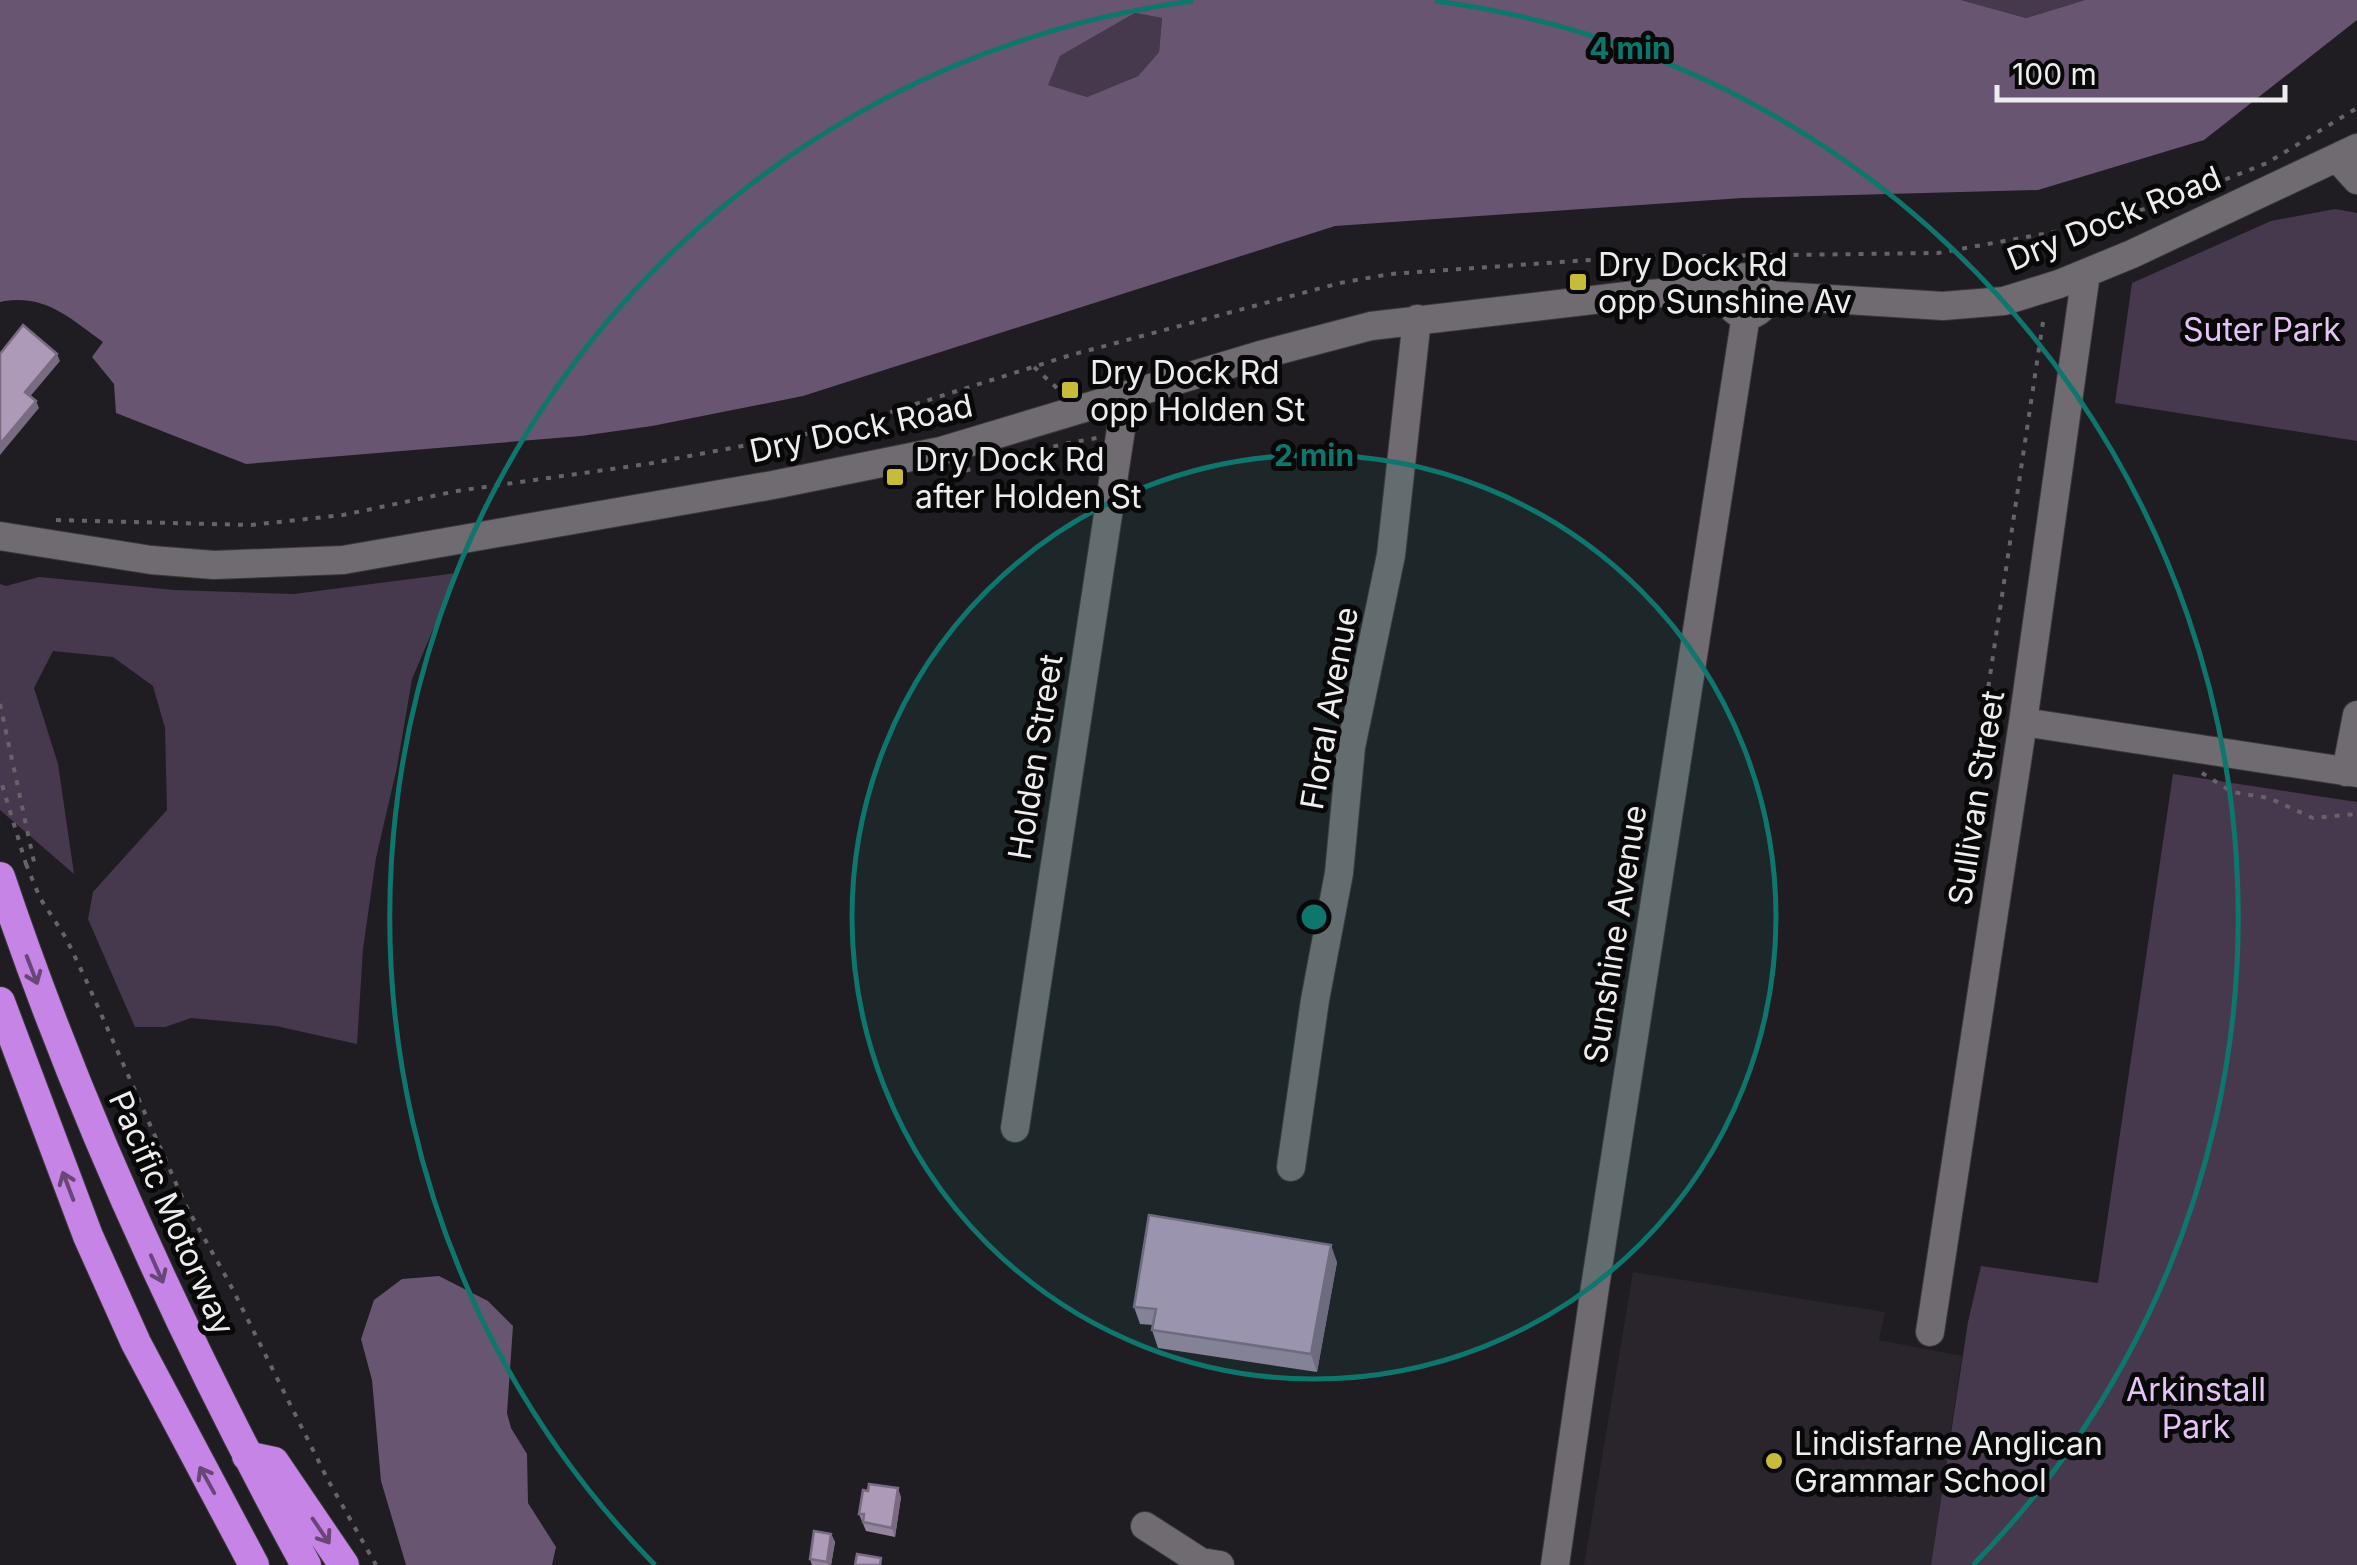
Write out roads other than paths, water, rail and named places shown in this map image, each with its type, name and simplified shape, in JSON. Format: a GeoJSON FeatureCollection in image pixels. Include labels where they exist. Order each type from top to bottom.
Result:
{"type":"FeatureCollection","features":[{"type":"Feature","properties":{"kind":"highway","name":"Pacific Motorway"},"geometry":{"type":"LineString","coordinates":[[13,870],[27,957],[105,1149],[188,1340],[306,1565]]}},
{"type":"Feature","properties":{"kind":"highway"},"geometry":{"type":"LineString","coordinates":[[0,1002],[88,1236],[136,1343],[254,1565]]}},
{"type":"Feature","properties":{"kind":"highway"},"geometry":{"type":"LineString","coordinates":[[247,1456],[274,1462],[344,1565]]}},
{"type":"Feature","properties":{"kind":"street","name":"Dry Dock Road"},"geometry":{"type":"LineString","coordinates":[[0,536],[152,560],[214,565],[343,560],[941,451],[1345,332],[1417,319],[1689,291],[1747,301],[1967,306],[2004,301],[2086,273],[2351,163]]}},
{"type":"Feature","properties":{"kind":"street","name":"Sullivan Street"},"geometry":{"type":"LineString","coordinates":[[1930,1332],[2086,273]]}},
{"type":"Feature","properties":{"kind":"street","name":"Sunshine Avenue"},"geometry":{"type":"LineString","coordinates":[[1556,1565],[1747,301]]}},
{"type":"Feature","properties":{"kind":"street","name":"Floral Avenue"},"geometry":{"type":"LineString","coordinates":[[1291,1167],[1315,1000],[1339,873],[1351,747],[1391,555],[1417,319]]}},
{"type":"Feature","properties":{"kind":"street","name":"Holden Street"},"geometry":{"type":"LineString","coordinates":[[1014,1128],[1126,396]]}},
{"type":"Feature","properties":{"kind":"street"},"geometry":{"type":"LineString","coordinates":[[2021,733],[2352,772],[2357,715]]}},
{"type":"Feature","properties":{"kind":"street"},"geometry":{"type":"LineString","coordinates":[[1145,1526],[1201,1562],[1220,1565]]}},
{"type":"Feature","properties":{"kind":"place","name":"Dry Dock Rd opp Sunshine Av"},"geometry":{"type":"Point","coordinates":[1578,282]}},
{"type":"Feature","properties":{"kind":"place","name":"Dry Dock Rd opp Holden St"},"geometry":{"type":"Point","coordinates":[1070,390]}},
{"type":"Feature","properties":{"kind":"place","name":"Dry Dock Rd after Holden St"},"geometry":{"type":"Point","coordinates":[895,477]}},
{"type":"Feature","properties":{"kind":"place","name":"Lindisfarne Anglican Grammar School"},"geometry":{"type":"Point","coordinates":[1774,1461]}},
{"type":"Feature","properties":{"kind":"park label","name":"Suter Park"},"geometry":{"type":"Point","coordinates":[2262,329]}},
{"type":"Feature","properties":{"kind":"park label","name":"Arkinstall Park"},"geometry":{"type":"Point","coordinates":[2196,1408]}}]}
